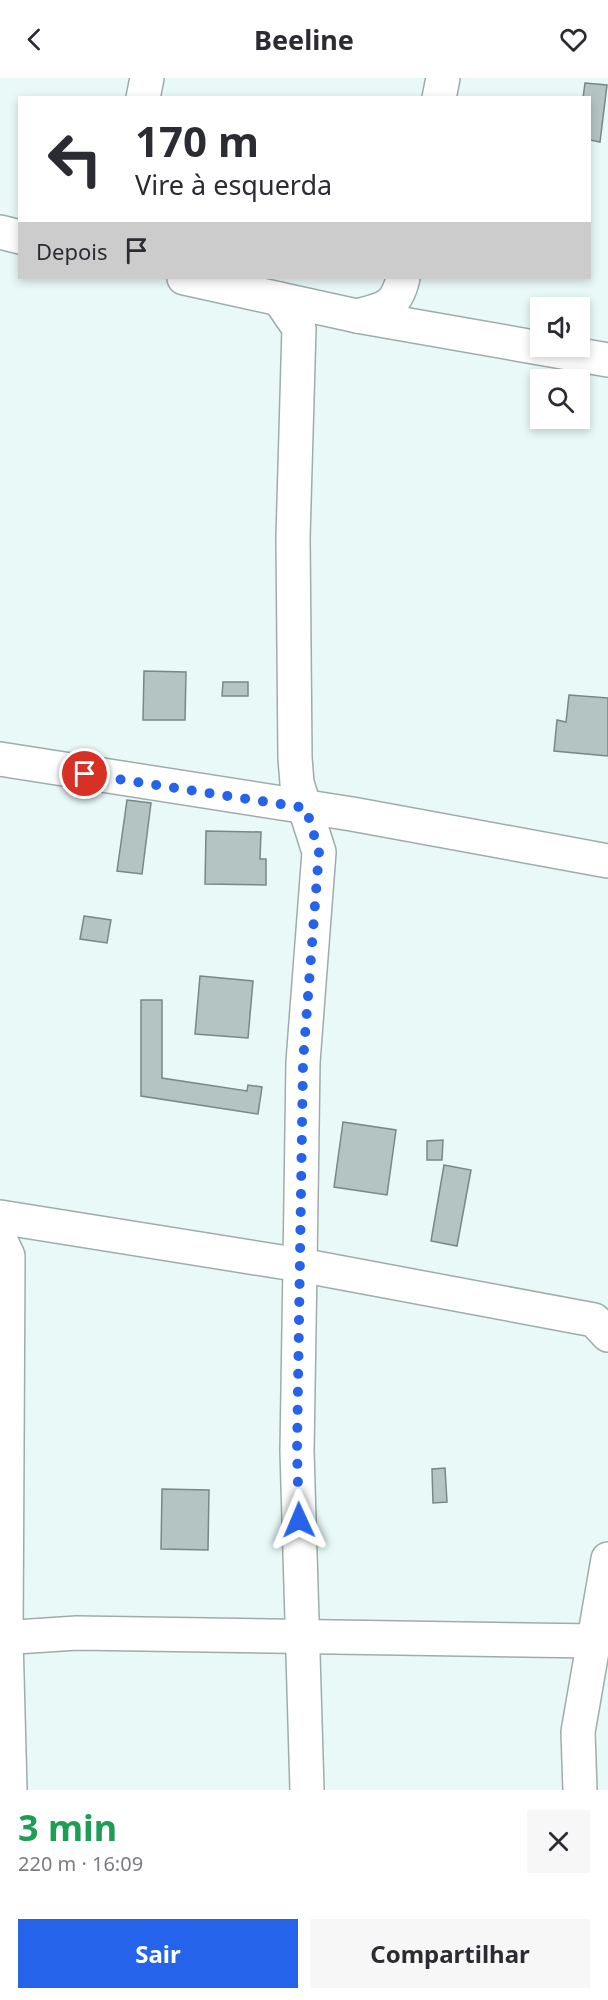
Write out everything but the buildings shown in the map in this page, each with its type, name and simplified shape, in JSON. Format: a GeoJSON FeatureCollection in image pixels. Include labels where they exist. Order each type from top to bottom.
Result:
{"type":"FeatureCollection","features":[{"type":"Feature","properties":{"kind":"street"},"geometry":{"type":"LineString","coordinates":[[143,96],[147,78]]}},
{"type":"Feature","properties":{"kind":"street"},"geometry":{"type":"LineString","coordinates":[[439,96],[443,78]]}},
{"type":"Feature","properties":{"kind":"street"},"geometry":{"type":"LineString","coordinates":[[0,232],[18,236]]}},
{"type":"Feature","properties":{"kind":"street"},"geometry":{"type":"LineString","coordinates":[[189,279],[279,299],[309,318],[357,316],[608,360]]}},
{"type":"Feature","properties":{"kind":"street"},"geometry":{"type":"LineString","coordinates":[[357,316],[383,309],[393,303],[399,294],[403,279]]}},
{"type":"Feature","properties":{"kind":"street"},"geometry":{"type":"LineString","coordinates":[[306,1790],[297,1451],[303,1062],[319,852],[297,783],[293,538],[309,318]]}},
{"type":"Feature","properties":{"kind":"street"},"geometry":{"type":"LineString","coordinates":[[0,759],[352,814],[608,861]]}},
{"type":"Feature","properties":{"kind":"street"},"geometry":{"type":"LineString","coordinates":[[319,852],[352,814]]}},
{"type":"Feature","properties":{"kind":"street"},"geometry":{"type":"LineString","coordinates":[[0,1217],[300,1265],[603,1321]]}},
{"type":"Feature","properties":{"kind":"street"},"geometry":{"type":"LineString","coordinates":[[10,1790],[3,1638],[4,1248],[36,1223]]}},
{"type":"Feature","properties":{"kind":"street"},"geometry":{"type":"LineString","coordinates":[[580,1790],[578,1732],[608,1559]]}},
{"type":"Feature","properties":{"kind":"street"},"geometry":{"type":"LineString","coordinates":[[3,1638],[77,1633],[302,1634],[594,1641]]}},
{"type":"Feature","properties":{"kind":"route"},"geometry":{"type":"LineString","coordinates":[[85,774],[306,808],[319,852],[303,1062],[297,1451],[299,1520]]}}]}
